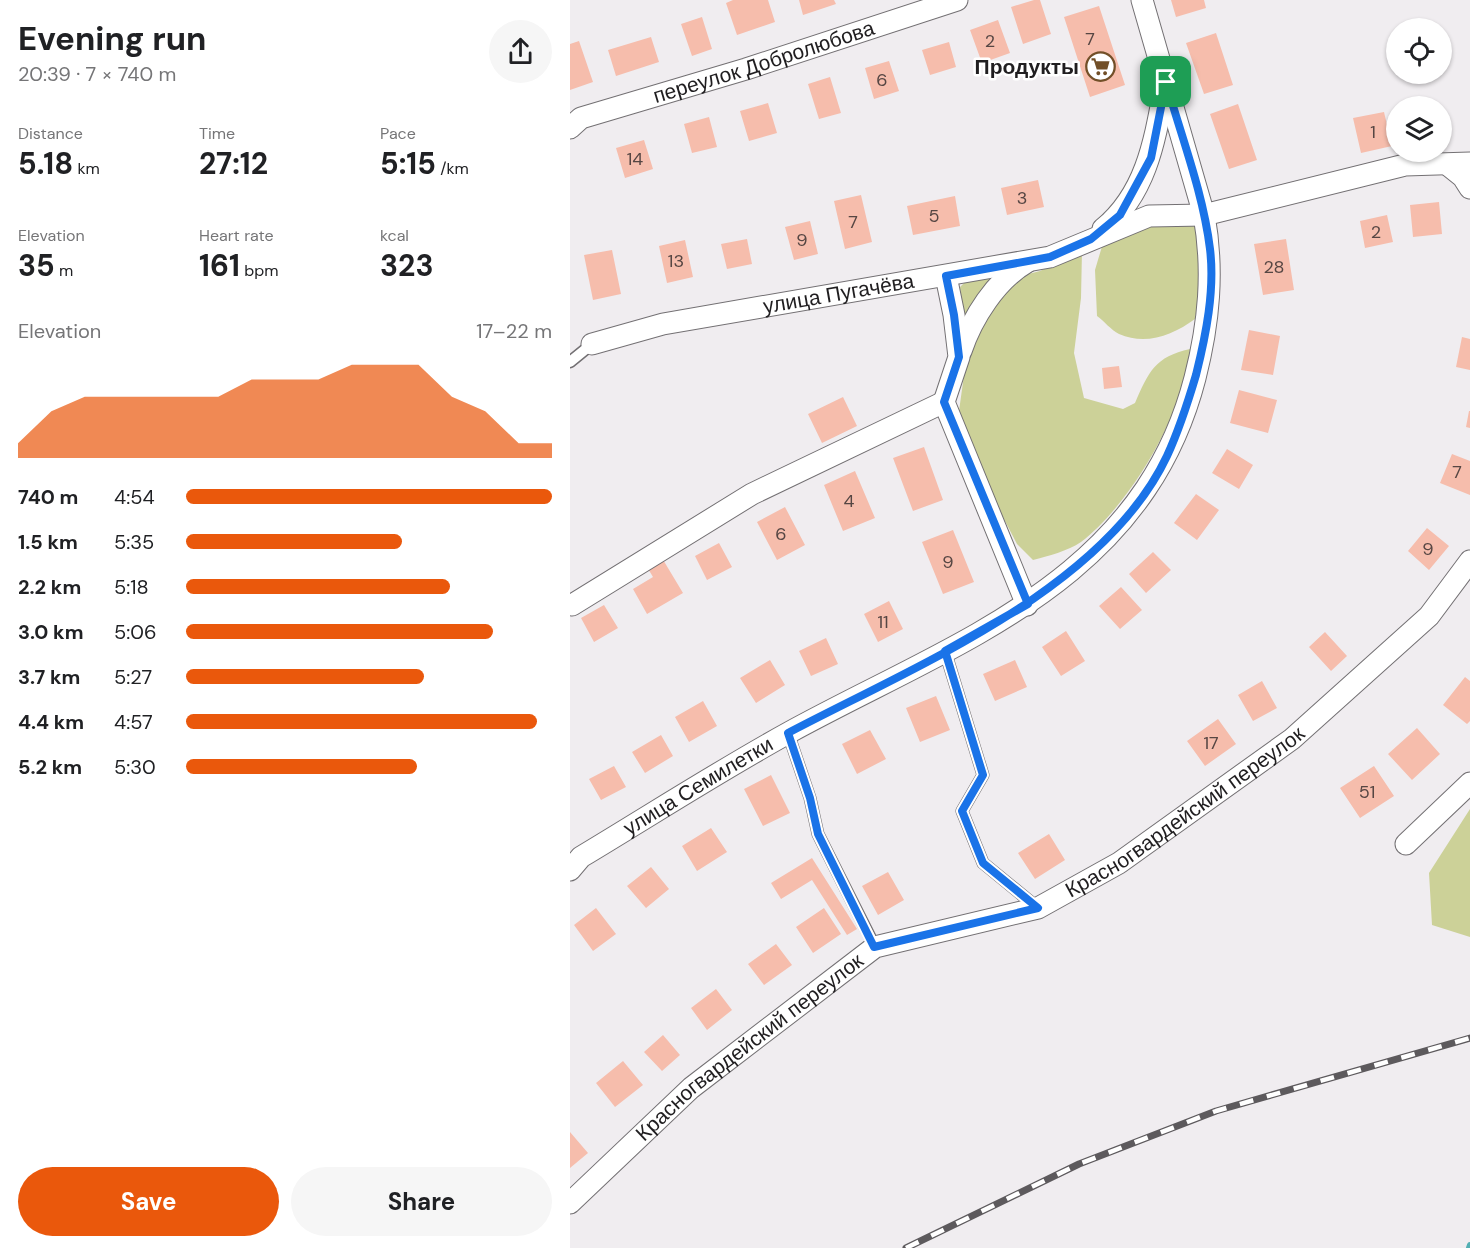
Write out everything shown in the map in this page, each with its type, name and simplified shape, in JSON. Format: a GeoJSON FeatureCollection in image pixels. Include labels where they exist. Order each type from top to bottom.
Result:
{"type":"FeatureCollection","features":[{"type":"Feature","properties":{"kind":"street","name":"переулок Добролюбова"},"geometry":{"type":"LineString","coordinates":[[570,128],[581,118],[746,69],[957,0]]}},
{"type":"Feature","properties":{"kind":"street","name":"улица Семилетки"},"geometry":{"type":"LineString","coordinates":[[570,870],[581,857],[788,733],[945,651],[1028,604],[1049,590],[1094,552],[1138,502],[1166,458],[1188,403],[1203,348],[1210,288],[1210,250],[1204,215],[1142,0]]}},
{"type":"Feature","properties":{"kind":"street"},"geometry":{"type":"LineString","coordinates":[[1091,239],[1120,215],[1151,158],[1166,82]]}},
{"type":"Feature","properties":{"kind":"street","name":"улица Пугачёва"},"geometry":{"type":"LineString","coordinates":[[592,344],[663,324],[1050,257],[1149,216],[1204,215],[1406,165],[1470,163]]}},
{"type":"Feature","properties":{"kind":"street"},"geometry":{"type":"LineString","coordinates":[[1448,165],[1463,177],[1470,189]]}},
{"type":"Feature","properties":{"kind":"street"},"geometry":{"type":"LineString","coordinates":[[1028,604],[944,402],[969,327],[1011,271],[1030,261]]}},
{"type":"Feature","properties":{"kind":"street"},"geometry":{"type":"LineString","coordinates":[[946,276],[959,357]]}},
{"type":"Feature","properties":{"kind":"street"},"geometry":{"type":"LineString","coordinates":[[572,605],[752,494],[944,402]]}},
{"type":"Feature","properties":{"kind":"street","name":"Красногвардейский переулок"},"geometry":{"type":"LineString","coordinates":[[570,1203],[691,1088],[874,947],[1038,908],[1119,863],[1292,739],[1429,616],[1470,561]]}},
{"type":"Feature","properties":{"kind":"street"},"geometry":{"type":"LineString","coordinates":[[1406,844],[1470,783]]}},
{"type":"Feature","properties":{"kind":"lane"},"geometry":{"type":"LineString","coordinates":[[570,362],[592,344]]}},
{"type":"Feature","properties":{"kind":"lane"},"geometry":{"type":"LineString","coordinates":[[945,651],[983,775],[962,811],[983,863],[1038,908]]}},
{"type":"Feature","properties":{"kind":"lane"},"geometry":{"type":"LineString","coordinates":[[788,733],[810,798],[818,834],[874,947]]}},
{"type":"Feature","properties":{"kind":"green space"},"geometry":{"type":"Polygon","coordinates":[[[1194,220],[1199,245],[1200,270],[1195,319],[1178,330],[1149,339],[1129,337],[1116,332],[1097,316],[1095,270],[1103,243],[1133,227],[1194,220]]]}},
{"type":"Feature","properties":{"kind":"green space"},"geometry":{"type":"Polygon","coordinates":[[[1082,251],[1081,298],[1074,353],[1084,398],[1123,409],[1135,403],[1149,374],[1161,361],[1178,352],[1190,349],[1186,373],[1167,427],[1136,481],[1100,526],[1081,542],[1064,551],[1033,560],[1017,544],[983,479],[959,411],[965,368],[960,287],[972,275],[1017,277],[1040,271],[1082,251]]]}},
{"type":"Feature","properties":{"kind":"green space"},"geometry":{"type":"Polygon","coordinates":[[[1470,809],[1470,937],[1432,925],[1429,873],[1470,809]]]}},
{"type":"Feature","properties":{"kind":"building"},"geometry":{"type":"Polygon","coordinates":[[[733,0],[768,0],[775,22],[737,35],[726,3],[733,0]]]}},
{"type":"Feature","properties":{"kind":"building"},"geometry":{"type":"Polygon","coordinates":[[[799,0],[834,0],[836,4],[803,15],[799,0]]]}},
{"type":"Feature","properties":{"kind":"building"},"geometry":{"type":"Polygon","coordinates":[[[1040,0],[1051,34],[1023,44],[1011,7],[1040,0]]]}},
{"type":"Feature","properties":{"kind":"building"},"geometry":{"type":"Polygon","coordinates":[[[1171,0],[1204,0],[1206,8],[1176,17],[1171,0]]]}},
{"type":"Feature","properties":{"kind":"building"},"geometry":{"type":"Polygon","coordinates":[[[1099,6],[1125,85],[1090,97],[1064,17],[1099,6]]]}},
{"type":"Feature","properties":{"kind":"building"},"geometry":{"type":"Polygon","coordinates":[[[702,17],[712,49],[692,56],[681,24],[702,17]]]}},
{"type":"Feature","properties":{"kind":"building"},"geometry":{"type":"Polygon","coordinates":[[[998,20],[1010,53],[982,63],[970,30],[998,20]]]}},
{"type":"Feature","properties":{"kind":"building"},"geometry":{"type":"Polygon","coordinates":[[[1216,33],[1233,85],[1204,94],[1186,43],[1216,33]]]}},
{"type":"Feature","properties":{"kind":"building"},"geometry":{"type":"Polygon","coordinates":[[[651,37],[659,62],[616,76],[608,50],[651,37]]]}},
{"type":"Feature","properties":{"kind":"building"},"geometry":{"type":"Polygon","coordinates":[[[579,41],[593,82],[570,90],[570,44],[579,41]]]}},
{"type":"Feature","properties":{"kind":"building"},"geometry":{"type":"Polygon","coordinates":[[[949,42],[956,67],[930,75],[922,50],[949,42]]]}},
{"type":"Feature","properties":{"kind":"building"},"geometry":{"type":"Polygon","coordinates":[[[889,61],[899,91],[874,99],[865,68],[889,61]]]}},
{"type":"Feature","properties":{"kind":"building"},"geometry":{"type":"Polygon","coordinates":[[[830,77],[841,113],[819,119],[808,84],[830,77]]]}},
{"type":"Feature","properties":{"kind":"building"},"geometry":{"type":"Polygon","coordinates":[[[768,103],[777,133],[749,141],[740,111],[768,103]]]}},
{"type":"Feature","properties":{"kind":"building"},"geometry":{"type":"Polygon","coordinates":[[[1238,104],[1257,160],[1229,169],[1210,114],[1238,104]]]}},
{"type":"Feature","properties":{"kind":"building"},"geometry":{"type":"Polygon","coordinates":[[[1384,112],[1386,147],[1361,153],[1353,118],[1384,112]]]}},
{"type":"Feature","properties":{"kind":"building"},"geometry":{"type":"Polygon","coordinates":[[[709,117],[717,147],[692,153],[684,124],[709,117]]]}},
{"type":"Feature","properties":{"kind":"building"},"geometry":{"type":"Polygon","coordinates":[[[644,140],[653,169],[625,178],[616,148],[644,140]]]}},
{"type":"Feature","properties":{"kind":"building"},"geometry":{"type":"Polygon","coordinates":[[[1038,180],[1044,207],[1007,215],[1001,188],[1038,180]]]}},
{"type":"Feature","properties":{"kind":"building"},"geometry":{"type":"Polygon","coordinates":[[[861,195],[872,242],[845,249],[834,201],[861,195]]]}},
{"type":"Feature","properties":{"kind":"building"},"geometry":{"type":"Polygon","coordinates":[[[955,196],[960,226],[913,235],[907,206],[955,196]]]}},
{"type":"Feature","properties":{"kind":"building"},"geometry":{"type":"Polygon","coordinates":[[[1439,202],[1442,234],[1413,237],[1410,205],[1439,202]]]}},
{"type":"Feature","properties":{"kind":"building"},"geometry":{"type":"Polygon","coordinates":[[[1387,215],[1393,242],[1365,248],[1360,221],[1387,215]]]}},
{"type":"Feature","properties":{"kind":"building"},"geometry":{"type":"Polygon","coordinates":[[[810,221],[818,254],[794,260],[785,227],[810,221]]]}},
{"type":"Feature","properties":{"kind":"building"},"geometry":{"type":"Polygon","coordinates":[[[747,239],[752,264],[727,269],[721,244],[747,239]]]}},
{"type":"Feature","properties":{"kind":"building"},"geometry":{"type":"Polygon","coordinates":[[[1286,239],[1294,290],[1263,295],[1254,244],[1286,239]]]}},
{"type":"Feature","properties":{"kind":"building"},"geometry":{"type":"Polygon","coordinates":[[[685,240],[693,277],[667,283],[659,246],[685,240]]]}},
{"type":"Feature","properties":{"kind":"building"},"geometry":{"type":"Polygon","coordinates":[[[612,250],[621,294],[593,300],[584,255],[612,250]]]}},
{"type":"Feature","properties":{"kind":"building"},"geometry":{"type":"Polygon","coordinates":[[[1249,330],[1280,336],[1273,375],[1241,370],[1249,330]]]}},
{"type":"Feature","properties":{"kind":"building"},"geometry":{"type":"Polygon","coordinates":[[[1462,337],[1470,339],[1470,370],[1456,367],[1462,337]]]}},
{"type":"Feature","properties":{"kind":"building"},"geometry":{"type":"Polygon","coordinates":[[[1119,366],[1122,387],[1104,389],[1102,368],[1119,366]]]}},
{"type":"Feature","properties":{"kind":"building"},"geometry":{"type":"Polygon","coordinates":[[[1239,390],[1277,400],[1268,433],[1230,423],[1239,390]]]}},
{"type":"Feature","properties":{"kind":"building"},"geometry":{"type":"Polygon","coordinates":[[[843,397],[857,426],[822,443],[808,414],[843,397]]]}},
{"type":"Feature","properties":{"kind":"building"},"geometry":{"type":"Polygon","coordinates":[[[1470,411],[1470,428],[1466,427],[1470,411]]]}},
{"type":"Feature","properties":{"kind":"building"},"geometry":{"type":"Polygon","coordinates":[[[924,447],[943,500],[913,511],[893,458],[924,447]]]}},
{"type":"Feature","properties":{"kind":"building"},"geometry":{"type":"Polygon","coordinates":[[[1227,449],[1253,465],[1239,489],[1212,473],[1227,449]]]}},
{"type":"Feature","properties":{"kind":"building"},"geometry":{"type":"Polygon","coordinates":[[[1452,454],[1470,461],[1470,495],[1440,483],[1452,454]]]}},
{"type":"Feature","properties":{"kind":"building"},"geometry":{"type":"Polygon","coordinates":[[[855,471],[875,518],[843,531],[824,485],[855,471]]]}},
{"type":"Feature","properties":{"kind":"building"},"geometry":{"type":"Polygon","coordinates":[[[1196,494],[1219,510],[1197,540],[1174,523],[1196,494]]]}},
{"type":"Feature","properties":{"kind":"building"},"geometry":{"type":"Polygon","coordinates":[[[785,507],[805,545],[777,560],[757,522],[785,507]]]}},
{"type":"Feature","properties":{"kind":"building"},"geometry":{"type":"Polygon","coordinates":[[[1427,528],[1449,546],[1429,570],[1408,551],[1427,528]]]}},
{"type":"Feature","properties":{"kind":"building"},"geometry":{"type":"Polygon","coordinates":[[[953,530],[974,582],[943,594],[922,542],[953,530]]]}},
{"type":"Feature","properties":{"kind":"building"},"geometry":{"type":"Polygon","coordinates":[[[719,543],[732,567],[707,580],[695,556],[719,543]]]}},
{"type":"Feature","properties":{"kind":"building"},"geometry":{"type":"Polygon","coordinates":[[[1153,552],[1171,570],[1146,593],[1129,574],[1153,552]]]}},
{"type":"Feature","properties":{"kind":"building"},"geometry":{"type":"Polygon","coordinates":[[[662,558],[683,593],[647,614],[633,589],[653,577],[647,567],[662,558]]]}},
{"type":"Feature","properties":{"kind":"building"},"geometry":{"type":"Polygon","coordinates":[[[1121,587],[1142,610],[1120,629],[1099,606],[1121,587]]]}},
{"type":"Feature","properties":{"kind":"building"},"geometry":{"type":"Polygon","coordinates":[[[889,601],[903,629],[878,642],[864,614],[889,601]]]}},
{"type":"Feature","properties":{"kind":"building"},"geometry":{"type":"Polygon","coordinates":[[[604,605],[618,628],[594,642],[581,618],[604,605]]]}},
{"type":"Feature","properties":{"kind":"building"},"geometry":{"type":"Polygon","coordinates":[[[1066,631],[1085,661],[1061,676],[1042,647],[1066,631]]]}},
{"type":"Feature","properties":{"kind":"building"},"geometry":{"type":"Polygon","coordinates":[[[1325,632],[1347,656],[1331,671],[1309,647],[1325,632]]]}},
{"type":"Feature","properties":{"kind":"building"},"geometry":{"type":"Polygon","coordinates":[[[826,638],[838,664],[811,676],[799,651],[826,638]]]}},
{"type":"Feature","properties":{"kind":"building"},"geometry":{"type":"Polygon","coordinates":[[[770,660],[785,685],[756,703],[740,678],[770,660]]]}},
{"type":"Feature","properties":{"kind":"building"},"geometry":{"type":"Polygon","coordinates":[[[1015,660],[1027,687],[995,701],[983,674],[1015,660]]]}},
{"type":"Feature","properties":{"kind":"building"},"geometry":{"type":"Polygon","coordinates":[[[1465,677],[1470,681],[1470,721],[1467,724],[1443,705],[1465,677]]]}},
{"type":"Feature","properties":{"kind":"building"},"geometry":{"type":"Polygon","coordinates":[[[1262,681],[1277,708],[1253,721],[1238,695],[1262,681]]]}},
{"type":"Feature","properties":{"kind":"building"},"geometry":{"type":"Polygon","coordinates":[[[936,696],[950,730],[920,742],[906,708],[936,696]]]}},
{"type":"Feature","properties":{"kind":"building"},"geometry":{"type":"Polygon","coordinates":[[[703,701],[717,726],[689,742],[675,717],[703,701]]]}},
{"type":"Feature","properties":{"kind":"building"},"geometry":{"type":"Polygon","coordinates":[[[1218,719],[1236,744],[1205,766],[1187,741],[1218,719]]]}},
{"type":"Feature","properties":{"kind":"building"},"geometry":{"type":"Polygon","coordinates":[[[1417,728],[1440,754],[1412,780],[1388,754],[1417,728]]]}},
{"type":"Feature","properties":{"kind":"building"},"geometry":{"type":"Polygon","coordinates":[[[870,730],[886,759],[857,774],[842,744],[870,730]]]}},
{"type":"Feature","properties":{"kind":"building"},"geometry":{"type":"Polygon","coordinates":[[[661,735],[673,756],[645,773],[632,752],[661,735]]]}},
{"type":"Feature","properties":{"kind":"building"},"geometry":{"type":"Polygon","coordinates":[[[614,766],[626,787],[601,800],[589,779],[614,766]]]}},
{"type":"Feature","properties":{"kind":"building"},"geometry":{"type":"Polygon","coordinates":[[[1374,766],[1394,796],[1360,818],[1340,788],[1374,766]]]}},
{"type":"Feature","properties":{"kind":"building"},"geometry":{"type":"Polygon","coordinates":[[[771,775],[790,813],[763,826],[744,789],[771,775]]]}},
{"type":"Feature","properties":{"kind":"building"},"geometry":{"type":"Polygon","coordinates":[[[711,828],[727,852],[697,871],[682,846],[711,828]]]}},
{"type":"Feature","properties":{"kind":"building"},"geometry":{"type":"Polygon","coordinates":[[[1049,834],[1065,860],[1035,879],[1018,853],[1049,834]]]}},
{"type":"Feature","properties":{"kind":"building"},"geometry":{"type":"Polygon","coordinates":[[[812,858],[857,929],[847,935],[812,880],[781,899],[771,883],[812,858]]]}},
{"type":"Feature","properties":{"kind":"building"},"geometry":{"type":"Polygon","coordinates":[[[651,867],[669,889],[646,908],[627,886],[651,867]]]}},
{"type":"Feature","properties":{"kind":"building"},"geometry":{"type":"Polygon","coordinates":[[[888,872],[904,900],[878,915],[862,886],[888,872]]]}},
{"type":"Feature","properties":{"kind":"building"},"geometry":{"type":"Polygon","coordinates":[[[596,908],[616,934],[593,951],[574,925],[596,908]]]}},
{"type":"Feature","properties":{"kind":"building"},"geometry":{"type":"Polygon","coordinates":[[[824,908],[841,934],[813,953],[796,927],[824,908]]]}},
{"type":"Feature","properties":{"kind":"building"},"geometry":{"type":"Polygon","coordinates":[[[776,944],[792,965],[764,985],[748,964],[776,944]]]}},
{"type":"Feature","properties":{"kind":"building"},"geometry":{"type":"Polygon","coordinates":[[[716,989],[732,1010],[707,1030],[691,1008],[716,989]]]}},
{"type":"Feature","properties":{"kind":"building"},"geometry":{"type":"Polygon","coordinates":[[[663,1035],[680,1055],[662,1071],[644,1052],[663,1035]]]}},
{"type":"Feature","properties":{"kind":"building"},"geometry":{"type":"Polygon","coordinates":[[[623,1061],[643,1085],[615,1107],[596,1083],[623,1061]]]}},
{"type":"Feature","properties":{"kind":"building"},"geometry":{"type":"Polygon","coordinates":[[[570,1132],[588,1153],[570,1168],[570,1132]]]}},
{"type":"Feature","properties":{"kind":"railway"},"geometry":{"type":"LineString","coordinates":[[906,1248],[1079,1164],[1216,1111],[1470,1038]]}},
{"type":"Feature","properties":{"kind":"place","name":"Продукты"},"geometry":{"type":"Point","coordinates":[1100,67]}},
{"type":"Feature","properties":{"kind":"route"},"geometry":{"type":"LineString","coordinates":[[1166,82],[1151,158],[1120,215],[1091,239],[1050,257],[946,276],[959,357],[944,402],[1028,604],[945,651],[983,775],[962,811],[983,863],[1038,908],[874,947],[818,834],[810,798],[788,733],[945,651],[986,628],[1028,604],[1049,590],[1094,552],[1138,502],[1166,458],[1188,403],[1203,348],[1210,288],[1210,250],[1204,215],[1166,82]]}}]}
